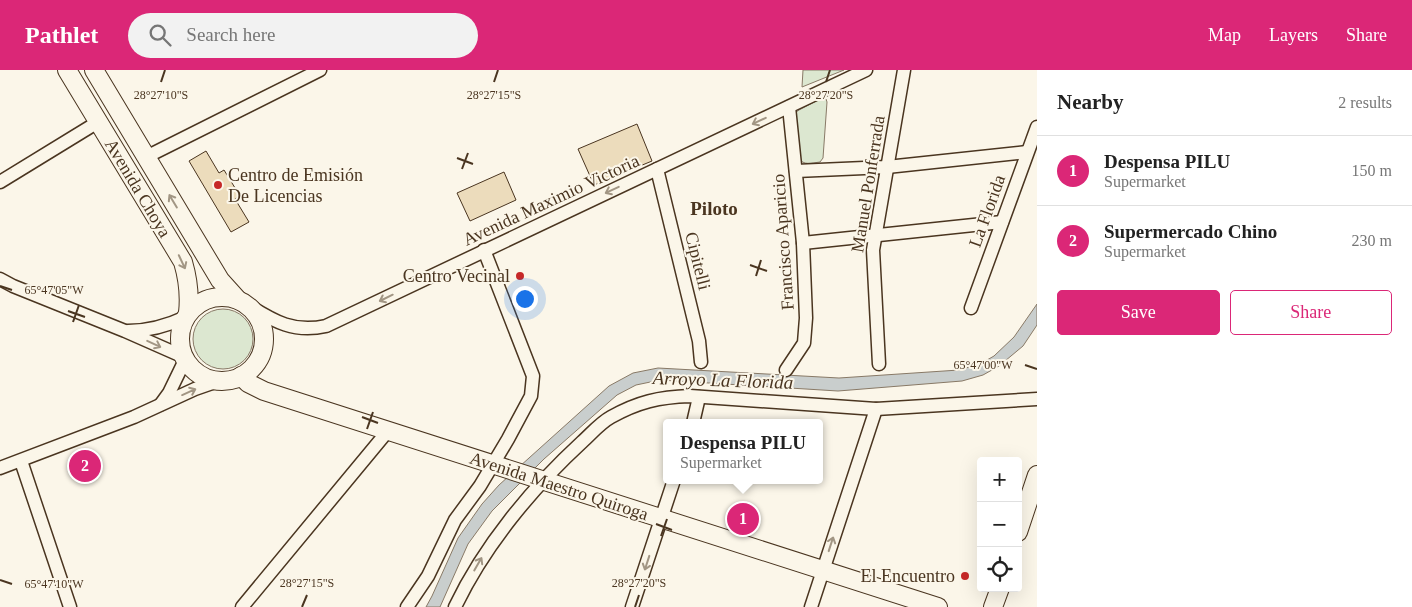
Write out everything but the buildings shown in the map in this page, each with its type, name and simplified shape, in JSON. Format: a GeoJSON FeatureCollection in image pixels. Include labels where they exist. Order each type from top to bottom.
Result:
{"type":"FeatureCollection","features":[{"type":"Feature","properties":{"kind":"main road","name":"Avenida Choya"},"geometry":{"type":"LineString","coordinates":[[67,70],[182,262],[187,275],[189,290],[187,315]]}},
{"type":"Feature","properties":{"kind":"main road","name":"Avenida Choya"},"geometry":{"type":"LineString","coordinates":[[94,70],[220,280],[243,303]]}},
{"type":"Feature","properties":{"kind":"main road"},"geometry":{"type":"LineString","coordinates":[[225,297],[243,303],[256,314],[262,324],[263,348],[258,360],[251,369],[241,376],[230,380],[218,381],[199,375],[191,368],[180,347],[181,327],[187,315],[198,304],[211,298],[225,297]]}},
{"type":"Feature","properties":{"kind":"main road","name":"Avenida Maestro Quiroga"},"geometry":{"type":"LineString","coordinates":[[241,376],[248,383],[264,391],[387,432],[938,607]]}},
{"type":"Feature","properties":{"kind":"main road"},"geometry":{"type":"LineString","coordinates":[[1022,520],[1037,475]]}},
{"type":"Feature","properties":{"kind":"main road"},"geometry":{"type":"LineString","coordinates":[[993,607],[999,592]]}},
{"type":"Feature","properties":{"kind":"street"},"geometry":{"type":"LineString","coordinates":[[146,157],[320,70]]}},
{"type":"Feature","properties":{"kind":"street","name":"Avenida Maximio Victoria"},"geometry":{"type":"LineString","coordinates":[[243,303],[282,324],[311,330],[326,326],[866,70]]}},
{"type":"Feature","properties":{"kind":"street","name":"Manuel Ponferrada"},"geometry":{"type":"LineString","coordinates":[[879,364],[873,250],[874,236],[904,70]]}},
{"type":"Feature","properties":{"kind":"street","name":"Francisco Aparicio"},"geometry":{"type":"LineString","coordinates":[[786,370],[804,344],[806,318],[803,243],[789,107]]}},
{"type":"Feature","properties":{"kind":"street"},"geometry":{"type":"LineString","coordinates":[[0,182],[98,122]]}},
{"type":"Feature","properties":{"kind":"street","name":"La Florida"},"geometry":{"type":"LineString","coordinates":[[972,308],[1037,127]]}},
{"type":"Feature","properties":{"kind":"street"},"geometry":{"type":"LineString","coordinates":[[796,171],[887,167],[1027,152]]}},
{"type":"Feature","properties":{"kind":"street","name":"Cipitelli"},"geometry":{"type":"LineString","coordinates":[[657,169],[700,342],[702,362]]}},
{"type":"Feature","properties":{"kind":"street"},"geometry":{"type":"LineString","coordinates":[[803,243],[1002,222]]}},
{"type":"Feature","properties":{"kind":"street"},"geometry":{"type":"LineString","coordinates":[[407,607],[428,576],[455,520],[499,467],[531,396],[533,376],[484,250]]}},
{"type":"Feature","properties":{"kind":"street"},"geometry":{"type":"LineString","coordinates":[[0,280],[125,331],[185,359],[175,382],[161,404]]}},
{"type":"Feature","properties":{"kind":"street"},"geometry":{"type":"LineString","coordinates":[[125,331],[152,329],[174,323],[187,315]]}},
{"type":"Feature","properties":{"kind":"street"},"geometry":{"type":"LineString","coordinates":[[0,468],[134,417],[195,389],[218,381]]}},
{"type":"Feature","properties":{"kind":"street"},"geometry":{"type":"LineString","coordinates":[[455,607],[482,558],[538,479],[609,418],[646,400],[672,396],[699,397],[876,409],[1037,399]]}},
{"type":"Feature","properties":{"kind":"street"},"geometry":{"type":"LineString","coordinates":[[694,419],[699,397]]}},
{"type":"Feature","properties":{"kind":"street"},"geometry":{"type":"LineString","coordinates":[[811,607],[876,409]]}},
{"type":"Feature","properties":{"kind":"street"},"geometry":{"type":"LineString","coordinates":[[242,607],[387,432]]}},
{"type":"Feature","properties":{"kind":"street"},"geometry":{"type":"LineString","coordinates":[[21,461],[70,607]]}},
{"type":"Feature","properties":{"kind":"street"},"geometry":{"type":"LineString","coordinates":[[632,607],[673,484]]}},
{"type":"Feature","properties":{"kind":"green space"},"geometry":{"type":"Polygon","coordinates":[[[803,70],[844,70],[802,87],[803,70]]]}},
{"type":"Feature","properties":{"kind":"green space"},"geometry":{"type":"Polygon","coordinates":[[[822,98],[826,99],[827,102],[823,158],[820,162],[805,163],[799,158],[795,113],[822,98]]]}},
{"type":"Feature","properties":{"kind":"green space"},"geometry":{"type":"Polygon","coordinates":[[[223,309],[240,314],[248,322],[253,339],[248,356],[240,364],[223,369],[206,364],[198,356],[193,339],[198,322],[206,314],[223,309]]]}},
{"type":"Feature","properties":{"kind":"water","name":"Arroyo La Florida"},"geometry":{"type":"Polygon","coordinates":[[[1037,304],[1037,325],[1023,346],[999,366],[983,375],[962,381],[838,391],[660,380],[636,385],[617,395],[544,459],[492,511],[468,544],[440,607],[426,607],[458,538],[482,504],[499,485],[609,386],[633,373],[658,368],[839,378],[959,370],[980,364],[994,356],[1014,337],[1037,304]]]}},
{"type":"Feature","properties":{"kind":"place","name":"Centro de Emisión De Licencias"},"geometry":{"type":"Point","coordinates":[218,185]}},
{"type":"Feature","properties":{"kind":"place","name":"Centro Vecinal"},"geometry":{"type":"Point","coordinates":[520,276]}},
{"type":"Feature","properties":{"kind":"place","name":"Supermercado Chino"},"geometry":{"type":"Point","coordinates":[85,466]}},
{"type":"Feature","properties":{"kind":"place","name":"Despensa PILU"},"geometry":{"type":"Point","coordinates":[743,519]}},
{"type":"Feature","properties":{"kind":"place","name":"El Encuentro"},"geometry":{"type":"Point","coordinates":[965,576]}},
{"type":"Feature","properties":{"kind":"district","name":"Piloto"},"geometry":{"type":"Point","coordinates":[714,208]}}]}
